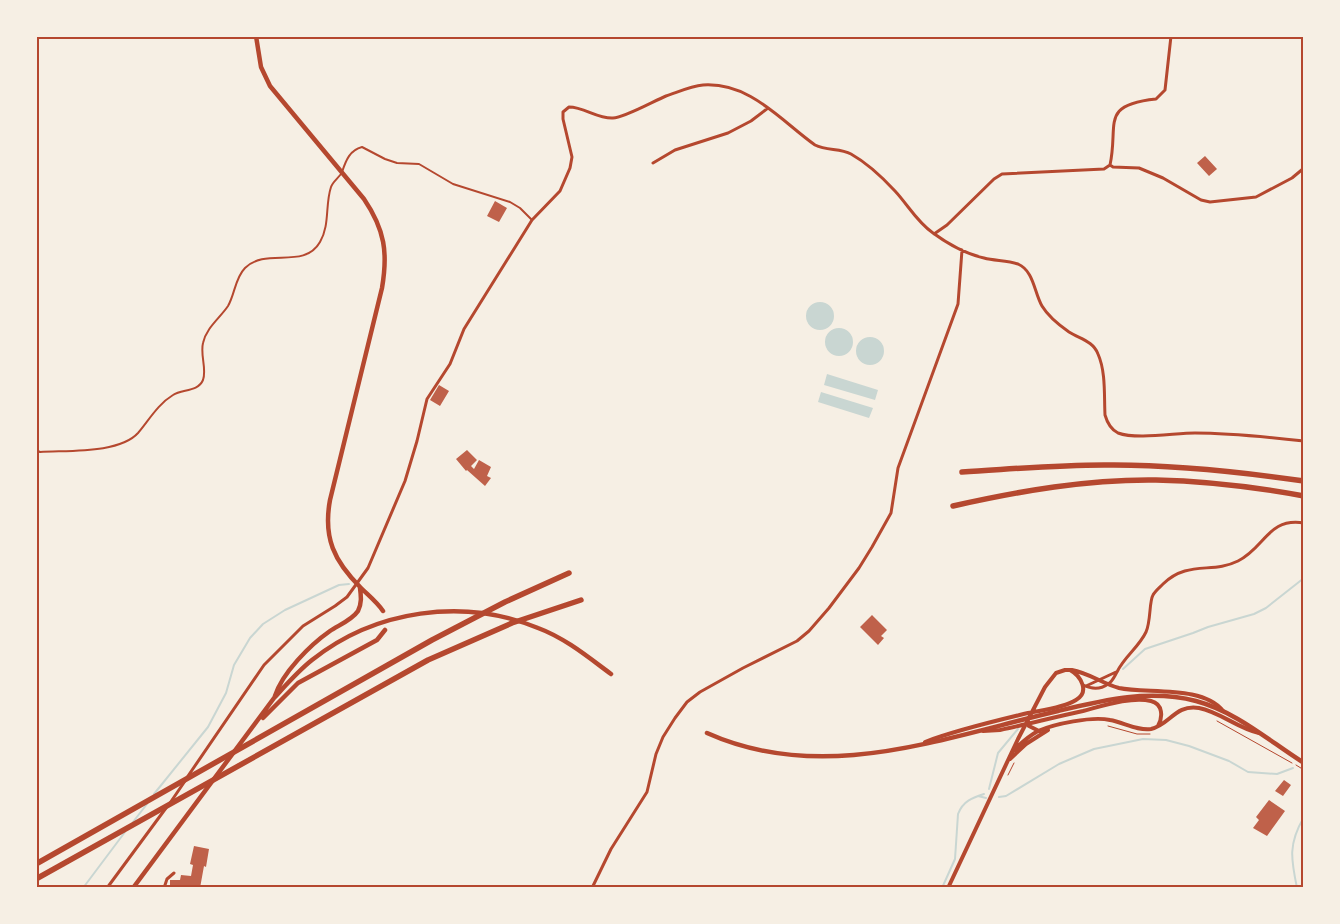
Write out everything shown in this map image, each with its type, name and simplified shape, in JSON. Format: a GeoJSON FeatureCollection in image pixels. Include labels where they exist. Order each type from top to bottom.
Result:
{"type":"FeatureCollection","features":[{"type":"Feature","properties":{"kind":"highway"},"geometry":{"type":"LineString","coordinates":[[962,472],[1045,466],[1114,465],[1188,468],[1258,474],[1304,481]]}},
{"type":"Feature","properties":{"kind":"highway"},"geometry":{"type":"LineString","coordinates":[[953,506],[1059,486],[1138,481],[1206,483],[1304,496]]}},
{"type":"Feature","properties":{"kind":"highway"},"geometry":{"type":"LineString","coordinates":[[36,864],[432,640],[505,602],[570,573]]}},
{"type":"Feature","properties":{"kind":"highway"},"geometry":{"type":"LineString","coordinates":[[36,879],[428,660],[512,623],[581,600]]}},
{"type":"Feature","properties":{"kind":"main road"},"geometry":{"type":"LineString","coordinates":[[256,36],[261,67],[270,86],[364,199],[376,218],[384,240],[385,271],[382,288],[330,500],[327,524],[331,546],[341,563],[383,611]]}},
{"type":"Feature","properties":{"kind":"main road"},"geometry":{"type":"LineString","coordinates":[[274,698],[278,687],[306,653],[324,636],[358,612],[361,604],[360,586]]}},
{"type":"Feature","properties":{"kind":"main road"},"geometry":{"type":"LineString","coordinates":[[134,888],[274,698],[291,678],[311,661],[348,637],[387,621],[412,614],[438,611],[469,612],[500,617],[539,628],[582,652],[612,674]]}},
{"type":"Feature","properties":{"kind":"main road"},"geometry":{"type":"LineString","coordinates":[[256,724],[270,712],[288,691],[377,640],[385,630]]}},
{"type":"Feature","properties":{"kind":"main road"},"geometry":{"type":"LineString","coordinates":[[707,732],[731,742],[765,750],[808,756],[853,756],[877,754],[918,745],[1040,713],[1117,698],[1160,695],[1208,704],[1223,711],[1261,733],[1304,763]]}},
{"type":"Feature","properties":{"kind":"street"},"geometry":{"type":"LineString","coordinates":[[1110,165],[1112,126],[1118,113],[1127,104],[1156,99],[1165,90],[1171,36]]}},
{"type":"Feature","properties":{"kind":"street"},"geometry":{"type":"LineString","coordinates":[[107,888],[154,825],[264,665],[303,626],[335,606],[346,596],[368,568],[405,481],[427,399],[450,364],[464,329],[532,220],[560,191],[570,168],[572,157],[563,119],[563,112],[569,107],[578,107],[612,118],[689,88],[703,86],[728,87],[752,96],[815,145],[850,153],[895,191],[925,227],[934,234],[962,250],[984,258],[1019,265],[1027,272],[1034,282],[1037,297],[1048,314],[1070,332],[1093,345],[1101,361],[1105,415],[1112,429],[1124,434],[1156,436],[1179,433],[1232,433],[1304,441]]}},
{"type":"Feature","properties":{"kind":"street"},"geometry":{"type":"LineString","coordinates":[[653,163],[675,150],[728,133],[751,121],[768,108]]}},
{"type":"Feature","properties":{"kind":"street"},"geometry":{"type":"LineString","coordinates":[[1110,165],[1113,167],[1139,168],[1163,178],[1201,200],[1210,202],[1256,197],[1292,178],[1304,168]]}},
{"type":"Feature","properties":{"kind":"street"},"geometry":{"type":"LineString","coordinates":[[934,234],[947,225],[994,179],[1002,174],[1104,169],[1110,165]]}},
{"type":"Feature","properties":{"kind":"street"},"geometry":{"type":"LineString","coordinates":[[592,888],[611,849],[646,792],[656,754],[675,718],[687,702],[700,692],[797,641],[814,625],[859,568],[891,514],[898,468],[958,304],[962,250]]}},
{"type":"Feature","properties":{"kind":"street"},"geometry":{"type":"LineString","coordinates":[[1084,687],[1097,688],[1108,684],[1116,674],[1146,633],[1152,596],[1164,582],[1176,574],[1194,568],[1230,565],[1238,562],[1257,549],[1275,527],[1286,523],[1304,523]]}},
{"type":"Feature","properties":{"kind":"street"},"geometry":{"type":"LineString","coordinates":[[1068,670],[1076,674],[1084,687]]}},
{"type":"Feature","properties":{"kind":"street"},"geometry":{"type":"LineString","coordinates":[[948,888],[1030,716],[1052,677],[1059,672],[1077,671],[1119,688],[1164,690],[1192,695],[1212,703],[1223,711]]}},
{"type":"Feature","properties":{"kind":"street"},"geometry":{"type":"LineString","coordinates":[[1040,713],[1077,700],[1084,687],[1097,680],[1116,674]]}},
{"type":"Feature","properties":{"kind":"street"},"geometry":{"type":"LineString","coordinates":[[1116,674],[1119,688]]}},
{"type":"Feature","properties":{"kind":"street"},"geometry":{"type":"LineString","coordinates":[[977,731],[1000,730],[1117,703],[1142,700],[1153,701],[1159,706],[1161,716],[1158,726]]}},
{"type":"Feature","properties":{"kind":"street"},"geometry":{"type":"LineString","coordinates":[[1012,752],[1039,731],[1081,720],[1100,719],[1146,729],[1158,726],[1176,712],[1197,708],[1217,714],[1245,729],[1261,733]]}},
{"type":"Feature","properties":{"kind":"street"},"geometry":{"type":"LineString","coordinates":[[1029,738],[1030,716]]}},
{"type":"Feature","properties":{"kind":"street"},"geometry":{"type":"LineString","coordinates":[[918,745],[935,738],[1021,717]]}},
{"type":"Feature","properties":{"kind":"street"},"geometry":{"type":"LineString","coordinates":[[1029,726],[1039,731]]}},
{"type":"Feature","properties":{"kind":"street"},"geometry":{"type":"LineString","coordinates":[[1007,763],[1029,738],[1057,726]]}},
{"type":"Feature","properties":{"kind":"street"},"geometry":{"type":"LineString","coordinates":[[1022,732],[1029,738]]}},
{"type":"Feature","properties":{"kind":"street"},"geometry":{"type":"LineString","coordinates":[[164,888],[167,879],[174,873]]}},
{"type":"Feature","properties":{"kind":"lane"},"geometry":{"type":"LineString","coordinates":[[36,450],[40,452],[118,446],[137,434],[155,410],[172,395],[199,386],[203,380],[204,371],[203,342],[207,333],[228,306],[238,278],[252,262],[263,259],[301,257],[310,253],[324,233],[332,186],[342,173],[350,155],[356,149],[362,147],[385,159],[419,164],[452,184],[510,202],[520,208],[532,220]]}},
{"type":"Feature","properties":{"kind":"path"},"geometry":{"type":"LineString","coordinates":[[1213,718],[1304,770]]}},
{"type":"Feature","properties":{"kind":"path"},"geometry":{"type":"LineString","coordinates":[[1100,724],[1136,734],[1147,735],[1155,733]]}},
{"type":"Feature","properties":{"kind":"path"},"geometry":{"type":"LineString","coordinates":[[1004,781],[1018,759]]}},
{"type":"Feature","properties":{"kind":"shaded area"},"geometry":{"type":"Polygon","coordinates":[[[820,302],[830,306],[834,316],[830,326],[820,330],[810,326],[806,316],[810,306],[820,302]]]}},
{"type":"Feature","properties":{"kind":"shaded area"},"geometry":{"type":"Polygon","coordinates":[[[839,328],[849,332],[853,342],[849,352],[839,356],[829,352],[825,342],[829,332],[839,328]]]}},
{"type":"Feature","properties":{"kind":"shaded area"},"geometry":{"type":"Polygon","coordinates":[[[870,337],[880,341],[884,351],[880,361],[870,365],[860,361],[856,351],[860,341],[870,337]]]}},
{"type":"Feature","properties":{"kind":"shaded area"},"geometry":{"type":"Polygon","coordinates":[[[827,374],[878,390],[875,400],[824,385],[827,374]]]}},
{"type":"Feature","properties":{"kind":"shaded area"},"geometry":{"type":"Polygon","coordinates":[[[821,392],[873,408],[869,418],[818,402],[821,392]]]}},
{"type":"Feature","properties":{"kind":"building"},"geometry":{"type":"Polygon","coordinates":[[[1205,156],[1217,169],[1209,176],[1197,163],[1205,156]]]}},
{"type":"Feature","properties":{"kind":"building"},"geometry":{"type":"Polygon","coordinates":[[[495,201],[507,208],[499,222],[487,216],[495,201]]]}},
{"type":"Feature","properties":{"kind":"building"},"geometry":{"type":"Polygon","coordinates":[[[439,385],[449,391],[440,406],[430,400],[439,385]]]}},
{"type":"Feature","properties":{"kind":"building"},"geometry":{"type":"Polygon","coordinates":[[[467,450],[477,460],[471,466],[474,469],[479,460],[491,467],[487,476],[491,478],[485,486],[466,471],[456,459],[467,450]]]}},
{"type":"Feature","properties":{"kind":"building"},"geometry":{"type":"Polygon","coordinates":[[[872,615],[887,630],[881,636],[884,638],[878,645],[860,627],[872,615]]]}},
{"type":"Feature","properties":{"kind":"building"},"geometry":{"type":"Polygon","coordinates":[[[1284,780],[1291,785],[1283,796],[1275,791],[1284,780]]]}},
{"type":"Feature","properties":{"kind":"building"},"geometry":{"type":"Polygon","coordinates":[[[1269,800],[1285,811],[1267,836],[1253,828],[1259,820],[1256,817],[1269,800]]]}},
{"type":"Feature","properties":{"kind":"building"},"geometry":{"type":"Polygon","coordinates":[[[194,846],[209,849],[200,888],[170,888],[170,880],[180,880],[181,875],[191,876],[193,865],[190,864],[194,846]]]}},
{"type":"Feature","properties":{"kind":"waterway"},"geometry":{"type":"LineString","coordinates":[[1123,669],[1145,649],[1208,627],[1254,614],[1266,608],[1304,578]]}},
{"type":"Feature","properties":{"kind":"waterway"},"geometry":{"type":"LineString","coordinates":[[154,794],[208,727],[226,693],[234,665],[250,638],[263,624],[285,610],[339,585],[349,584]]}},
{"type":"Feature","properties":{"kind":"waterway"},"geometry":{"type":"LineString","coordinates":[[989,789],[998,753],[1018,729]]}},
{"type":"Feature","properties":{"kind":"waterway"},"geometry":{"type":"LineString","coordinates":[[999,797],[1006,796],[1059,764],[1094,749],[1143,739],[1166,740],[1189,746],[1229,761],[1248,772],[1277,774],[1293,768]]}},
{"type":"Feature","properties":{"kind":"waterway"},"geometry":{"type":"LineString","coordinates":[[942,888],[955,859],[958,814],[965,803],[984,794]]}},
{"type":"Feature","properties":{"kind":"waterway"},"geometry":{"type":"LineString","coordinates":[[978,796],[986,798]]}},
{"type":"Feature","properties":{"kind":"waterway"},"geometry":{"type":"LineString","coordinates":[[133,822],[147,804]]}},
{"type":"Feature","properties":{"kind":"waterway"},"geometry":{"type":"LineString","coordinates":[[1297,888],[1292,852],[1295,835],[1304,817]]}},
{"type":"Feature","properties":{"kind":"waterway"},"geometry":{"type":"LineString","coordinates":[[83,888],[125,832]]}}]}
